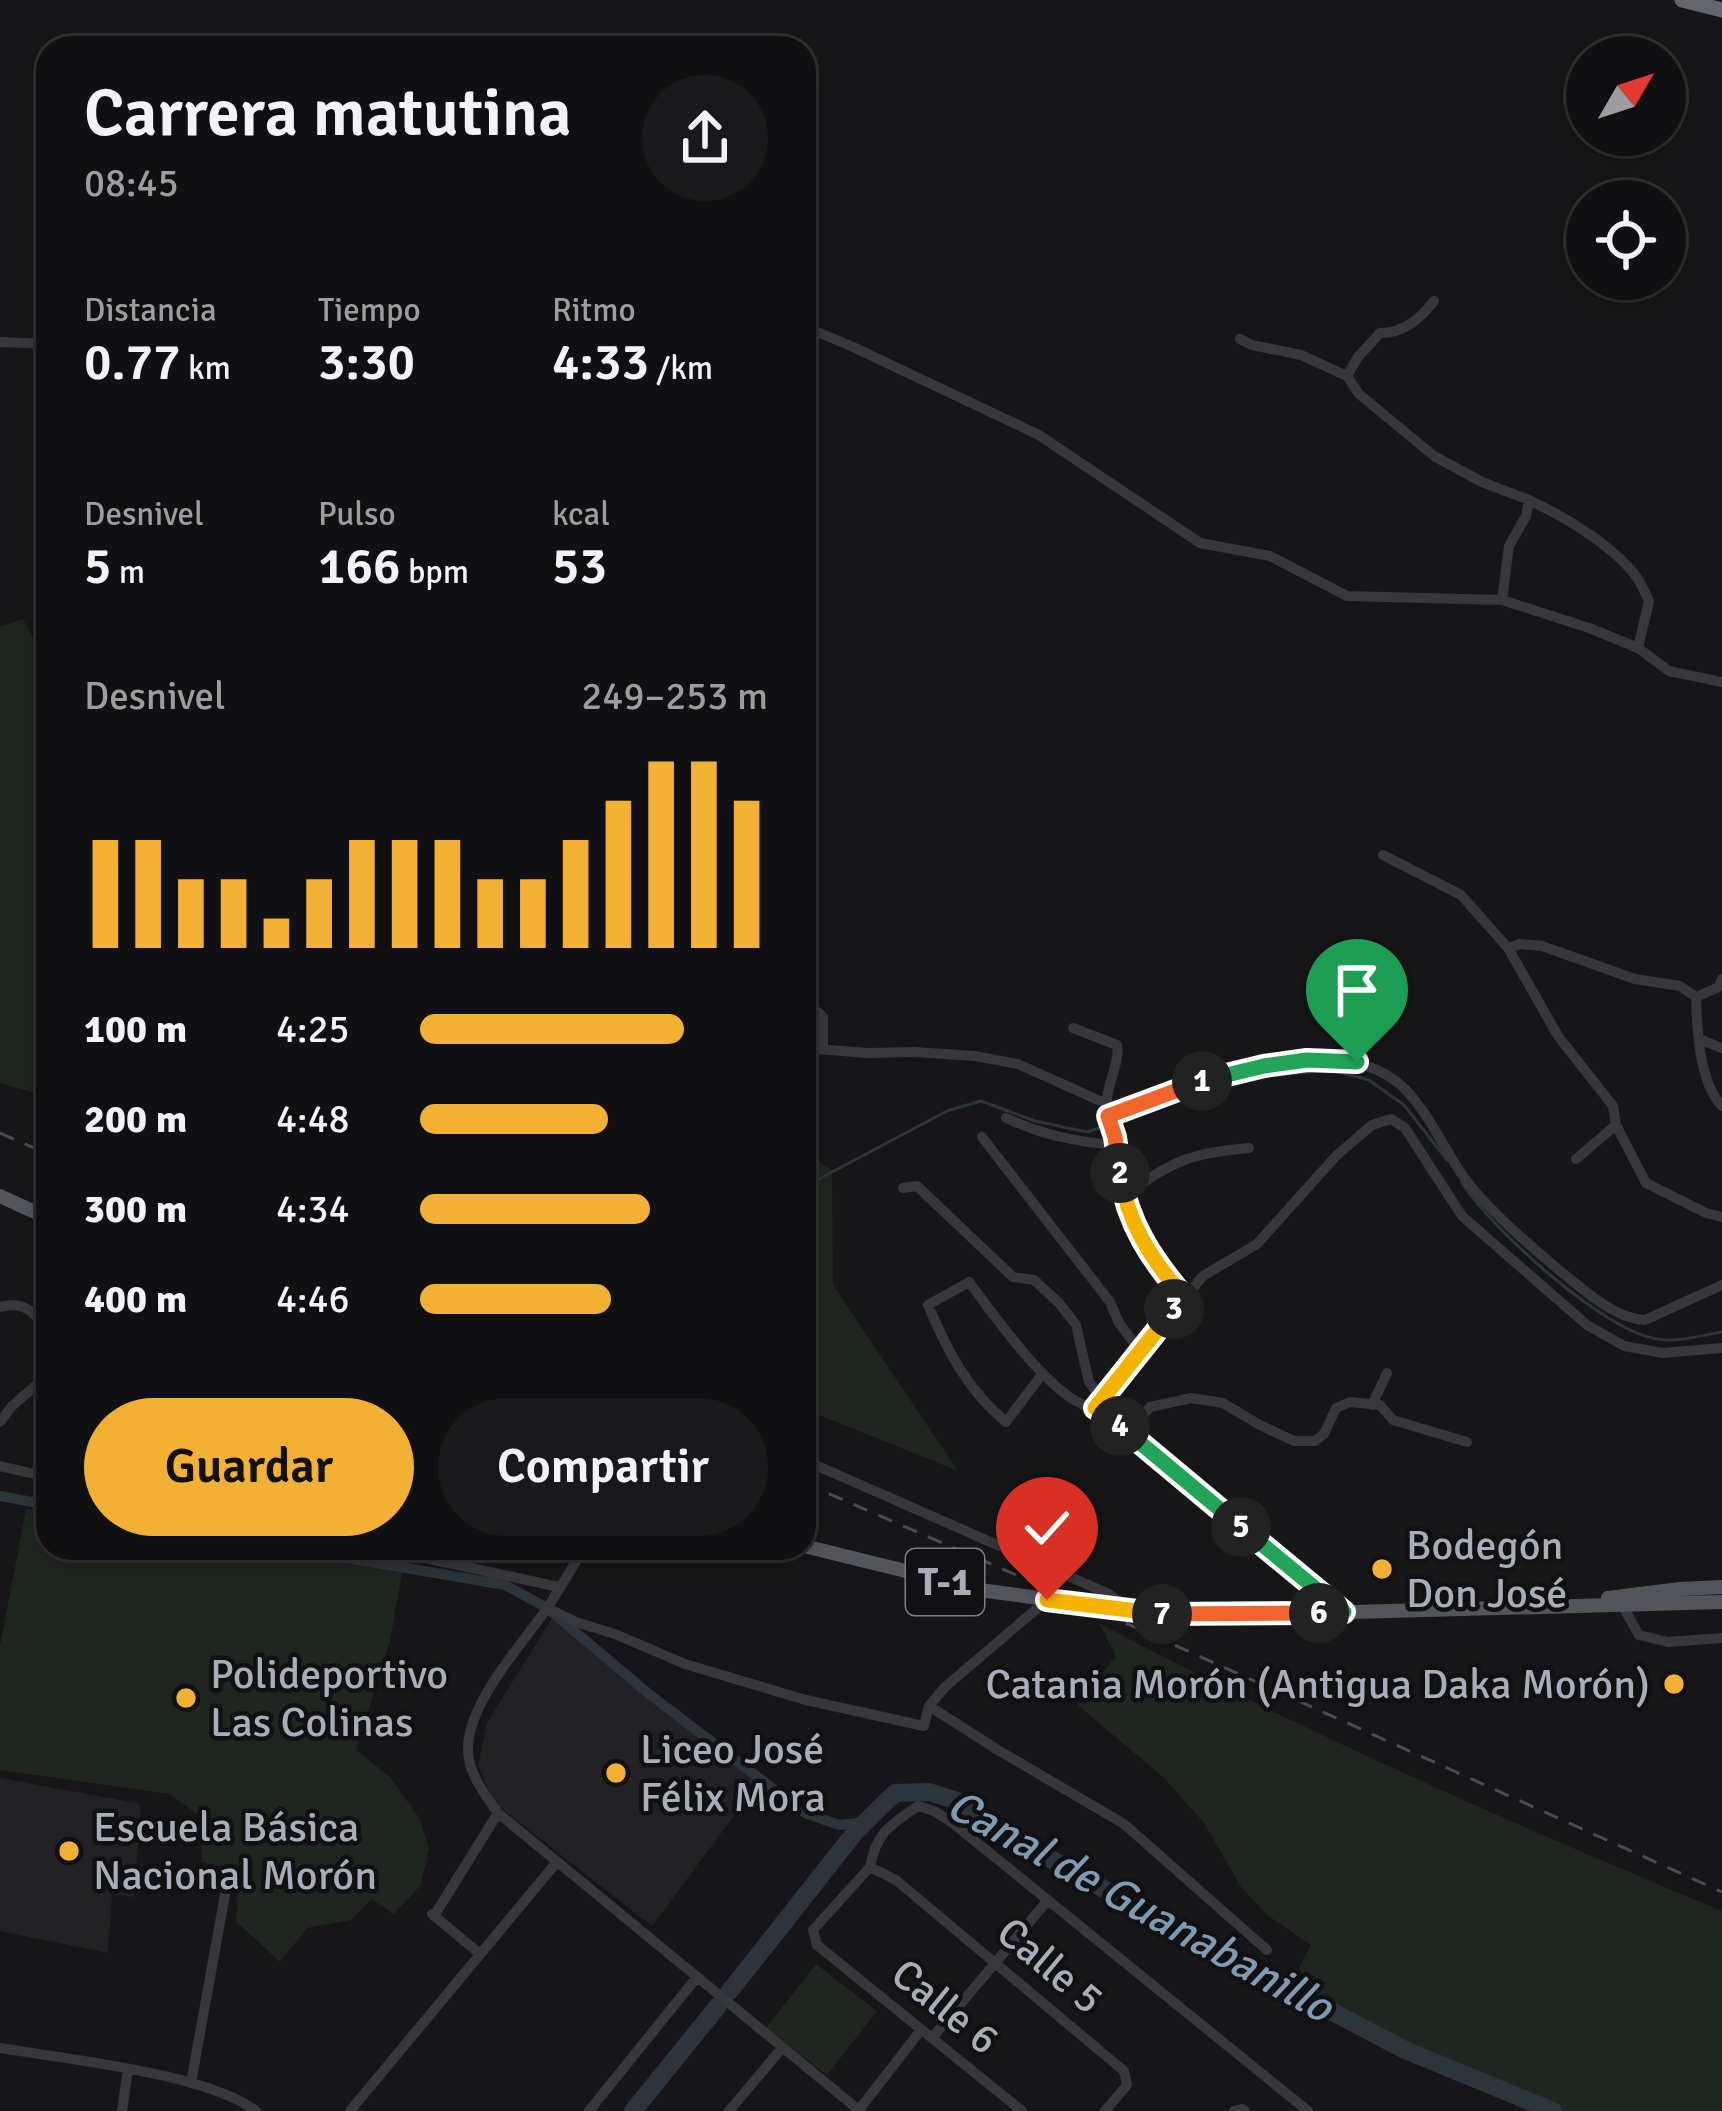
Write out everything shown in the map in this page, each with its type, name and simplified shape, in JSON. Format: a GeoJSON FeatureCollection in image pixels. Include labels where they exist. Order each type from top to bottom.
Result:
{"type":"FeatureCollection","features":[{"type":"Feature","properties":{"kind":"highway"},"geometry":{"type":"LineString","coordinates":[[1682,0],[1722,10]]}},
{"type":"Feature","properties":{"kind":"main road"},"geometry":{"type":"LineString","coordinates":[[0,1196],[36,1212]]}},
{"type":"Feature","properties":{"kind":"main road","name":"T-1"},"geometry":{"type":"LineString","coordinates":[[816,1549],[987,1591],[1131,1611],[1244,1615],[1722,1602]]}},
{"type":"Feature","properties":{"kind":"main road","name":"T-1"},"geometry":{"type":"LineString","coordinates":[[1531,1606],[1722,1588]]}},
{"type":"Feature","properties":{"kind":"street"},"geometry":{"type":"LineString","coordinates":[[1347,376],[1380,334],[1393,333],[1421,318],[1434,301]]}},
{"type":"Feature","properties":{"kind":"street"},"geometry":{"type":"LineString","coordinates":[[816,331],[1039,435],[1200,543],[1270,556],[1347,596],[1502,600],[1638,648],[1669,671],[1722,682]]}},
{"type":"Feature","properties":{"kind":"street"},"geometry":{"type":"LineString","coordinates":[[1240,339],[1301,355],[1347,376],[1359,394],[1434,456],[1558,514],[1614,554],[1635,575],[1649,601],[1638,648]]}},
{"type":"Feature","properties":{"kind":"street"},"geometry":{"type":"LineString","coordinates":[[0,342],[36,344]]}},
{"type":"Feature","properties":{"kind":"street"},"geometry":{"type":"LineString","coordinates":[[1502,600],[1509,546],[1526,516],[1529,500]]}},
{"type":"Feature","properties":{"kind":"street"},"geometry":{"type":"LineString","coordinates":[[1383,855],[1460,895],[1508,948],[1558,1036],[1613,1106],[1616,1125],[1646,1183],[1706,1214],[1722,1217]]}},
{"type":"Feature","properties":{"kind":"street"},"geometry":{"type":"LineString","coordinates":[[1508,948],[1542,946],[1635,979],[1680,986],[1696,997]]}},
{"type":"Feature","properties":{"kind":"street"},"geometry":{"type":"LineString","coordinates":[[1696,997],[1719,987],[1722,979]]}},
{"type":"Feature","properties":{"kind":"street"},"geometry":{"type":"LineString","coordinates":[[1696,997],[1706,1079],[1722,1106]]}},
{"type":"Feature","properties":{"kind":"street"},"geometry":{"type":"LineString","coordinates":[[816,1011],[823,1017],[823,1049]]}},
{"type":"Feature","properties":{"kind":"street"},"geometry":{"type":"LineString","coordinates":[[1073,1028],[1117,1045],[1108,1114],[1124,1196],[1134,1227],[1158,1267],[1184,1297]]}},
{"type":"Feature","properties":{"kind":"street"},"geometry":{"type":"LineString","coordinates":[[1700,1039],[1722,1048]]}},
{"type":"Feature","properties":{"kind":"street"},"geometry":{"type":"LineString","coordinates":[[816,1049],[976,1056],[1018,1064],[1108,1114],[1195,1083],[1264,1066],[1307,1060],[1357,1062],[1401,1084],[1426,1114],[1463,1178],[1524,1240],[1588,1293],[1632,1319],[1645,1320],[1722,1285]]}},
{"type":"Feature","properties":{"kind":"street"},"geometry":{"type":"LineString","coordinates":[[1006,1118],[1076,1142],[1116,1141]]}},
{"type":"Feature","properties":{"kind":"street"},"geometry":{"type":"LineString","coordinates":[[1043,1373],[1006,1422],[989,1408],[950,1357],[928,1305],[969,1282],[1032,1364],[1043,1373],[1082,1406],[1099,1403],[1203,1276],[1257,1244],[1336,1156],[1372,1125],[1391,1119],[1405,1128],[1462,1216],[1587,1325],[1624,1346],[1663,1353],[1722,1348]]}},
{"type":"Feature","properties":{"kind":"street"},"geometry":{"type":"LineString","coordinates":[[1576,1159],[1616,1125]]}},
{"type":"Feature","properties":{"kind":"street"},"geometry":{"type":"LineString","coordinates":[[982,1137],[1110,1302],[1119,1324],[1141,1351]]}},
{"type":"Feature","properties":{"kind":"street"},"geometry":{"type":"LineString","coordinates":[[1124,1196],[1169,1164],[1211,1151],[1250,1148]]}},
{"type":"Feature","properties":{"kind":"street"},"geometry":{"type":"LineString","coordinates":[[903,1188],[917,1186],[1013,1277],[1034,1280],[1059,1303],[1076,1325],[1089,1382],[1099,1403],[1344,1612]]}},
{"type":"Feature","properties":{"kind":"street"},"geometry":{"type":"LineString","coordinates":[[0,1307],[25,1306],[36,1316]]}},
{"type":"Feature","properties":{"kind":"street"},"geometry":{"type":"LineString","coordinates":[[1372,1405],[1387,1373]]}},
{"type":"Feature","properties":{"kind":"street"},"geometry":{"type":"LineString","coordinates":[[0,1422],[36,1386]]}},
{"type":"Feature","properties":{"kind":"street"},"geometry":{"type":"LineString","coordinates":[[1128,1432],[1150,1407],[1191,1398],[1223,1402],[1294,1441],[1315,1441],[1324,1434],[1336,1408],[1351,1402],[1380,1406],[1393,1420],[1467,1442]]}},
{"type":"Feature","properties":{"kind":"street"},"geometry":{"type":"LineString","coordinates":[[816,1465],[1109,1594],[1131,1611]]}},
{"type":"Feature","properties":{"kind":"street"},"geometry":{"type":"LineString","coordinates":[[0,1466],[36,1474]]}},
{"type":"Feature","properties":{"kind":"street"},"geometry":{"type":"LineString","coordinates":[[435,1560],[560,1587]]}},
{"type":"Feature","properties":{"kind":"street"},"geometry":{"type":"LineString","coordinates":[[577,1560],[485,1696],[471,1726],[467,1751],[473,1774],[497,1813],[859,2111],[1048,1900]]}},
{"type":"Feature","properties":{"kind":"street"},"geometry":{"type":"LineString","coordinates":[[547,1608],[685,1664],[806,1700],[924,1726],[929,1706],[945,1687],[1047,1600]]}},
{"type":"Feature","properties":{"kind":"street"},"geometry":{"type":"LineString","coordinates":[[1622,1605],[1639,1635],[1667,1642],[1722,1638]]}},
{"type":"Feature","properties":{"kind":"street"},"geometry":{"type":"LineString","coordinates":[[929,1706],[1124,1823],[1267,1950]]}},
{"type":"Feature","properties":{"kind":"street"},"geometry":{"type":"LineString","coordinates":[[870,1867],[874,1844],[892,1823],[918,1806],[934,1811],[1308,2111]]}},
{"type":"Feature","properties":{"kind":"street"},"geometry":{"type":"LineString","coordinates":[[480,1954],[432,1915],[497,1813]]}},
{"type":"Feature","properties":{"kind":"street"},"geometry":{"type":"LineString","coordinates":[[350,2111],[556,1863]]}},
{"type":"Feature","properties":{"kind":"street","name":"Calle 5"},"geometry":{"type":"LineString","coordinates":[[870,1867],[896,1880],[1124,2071],[1127,2086],[1105,2111]]}},
{"type":"Feature","properties":{"kind":"street","name":"Calle 6"},"geometry":{"type":"LineString","coordinates":[[870,1867],[813,1930],[817,1945],[1022,2111]]}},
{"type":"Feature","properties":{"kind":"street"},"geometry":{"type":"LineString","coordinates":[[191,2083],[228,1878],[193,1873]]}},
{"type":"Feature","properties":{"kind":"street"},"geometry":{"type":"LineString","coordinates":[[589,2111],[697,1977]]}},
{"type":"Feature","properties":{"kind":"street"},"geometry":{"type":"LineString","coordinates":[[0,2048],[191,2083],[241,2100],[256,2111]]}},
{"type":"Feature","properties":{"kind":"street"},"geometry":{"type":"LineString","coordinates":[[729,2111],[782,2048]]}},
{"type":"Feature","properties":{"kind":"street"},"geometry":{"type":"LineString","coordinates":[[122,2111],[128,2069]]}},
{"type":"Feature","properties":{"kind":"shaded area"},"geometry":{"type":"Polygon","coordinates":[[[23,619],[36,643],[36,1094],[0,1083],[0,627],[23,619]]]}},
{"type":"Feature","properties":{"kind":"shaded area"},"geometry":{"type":"Polygon","coordinates":[[[816,1160],[832,1170],[833,1285],[958,1471],[816,1414],[816,1160]]]}},
{"type":"Feature","properties":{"kind":"shaded area","name":"Polideportivo Las Colinas"},"geometry":{"type":"Polygon","coordinates":[[[26,1509],[36,1511],[36,1560],[353,1560],[403,1568],[390,1641],[356,1750],[390,1777],[420,1819],[429,1849],[421,1885],[394,1914],[371,1899],[351,1920],[307,1928],[280,1962],[236,1921],[240,1871],[202,1862],[201,1817],[170,1794],[0,1770],[0,1646],[26,1509]]]}},
{"type":"Feature","properties":{"kind":"shaded area","name":"Liceo José Félix Mora"},"geometry":{"type":"Polygon","coordinates":[[[552,1618],[760,1781],[652,1926],[496,1804],[478,1766],[487,1723],[552,1618]]]}},
{"type":"Feature","properties":{"kind":"shaded area"},"geometry":{"type":"Polygon","coordinates":[[[1099,1623],[1407,1774],[1722,1911],[1722,2111],[1553,2111],[1405,2050],[1288,1988],[1311,1945],[1267,1915],[1241,1887],[1204,1823],[1165,1779],[1078,1705],[1116,1656],[1099,1623]]]}},
{"type":"Feature","properties":{"kind":"shaded area","name":"Escuela Básica Nacional Morón"},"geometry":{"type":"Polygon","coordinates":[[[0,1778],[136,1803],[141,1808],[134,1897],[112,1894],[108,1953],[0,1931],[0,1778]]]}},
{"type":"Feature","properties":{"kind":"shaded area"},"geometry":{"type":"Polygon","coordinates":[[[816,1964],[877,2011],[827,2075],[766,2028],[816,1964]]]}},
{"type":"Feature","properties":{"kind":"waterway"},"geometry":{"type":"LineString","coordinates":[[1117,1122],[1235,1079],[1332,1070],[1369,1080],[1404,1105],[1447,1160]]}},
{"type":"Feature","properties":{"kind":"waterway"},"geometry":{"type":"LineString","coordinates":[[817,1180],[947,1111],[981,1101],[1035,1121],[1087,1132],[1108,1125]]}},
{"type":"Feature","properties":{"kind":"waterway"},"geometry":{"type":"LineString","coordinates":[[1462,1183],[1498,1226],[1550,1275],[1634,1332],[1664,1340],[1722,1332]]}},
{"type":"Feature","properties":{"kind":"waterway"},"geometry":{"type":"LineString","coordinates":[[0,1496],[36,1503]]}},
{"type":"Feature","properties":{"kind":"waterway"},"geometry":{"type":"LineString","coordinates":[[360,1560],[505,1585],[547,1608],[649,1694],[805,1813],[839,1825],[866,1822]]}},
{"type":"Feature","properties":{"kind":"waterway","name":"Canal de Guanabanillo"},"geometry":{"type":"LineString","coordinates":[[729,1992],[857,1830],[895,1793],[929,1792],[961,1802],[991,1825],[1160,1921],[1405,2050],[1553,2111]]}},
{"type":"Feature","properties":{"kind":"waterway"},"geometry":{"type":"LineString","coordinates":[[633,2111],[718,2006]]}},
{"type":"Feature","properties":{"kind":"railway"},"geometry":{"type":"LineString","coordinates":[[0,1133],[36,1149]]}},
{"type":"Feature","properties":{"kind":"railway"},"geometry":{"type":"LineString","coordinates":[[816,1488],[1722,1892]]}},
{"type":"Feature","properties":{"kind":"place","name":"Bodegón Don José"},"geometry":{"type":"Point","coordinates":[1382,1569]}},
{"type":"Feature","properties":{"kind":"place","name":"Catania Morón (Antigua Daka Morón)"},"geometry":{"type":"Point","coordinates":[1674,1684]}},
{"type":"Feature","properties":{"kind":"place","name":"Polideportivo Las Colinas"},"geometry":{"type":"Point","coordinates":[186,1698]}},
{"type":"Feature","properties":{"kind":"place","name":"Liceo José Félix Mora"},"geometry":{"type":"Point","coordinates":[616,1773]}},
{"type":"Feature","properties":{"kind":"place","name":"Escuela Básica Nacional Morón"},"geometry":{"type":"Point","coordinates":[69,1851]}},
{"type":"Feature","properties":{"kind":"route"},"geometry":{"type":"LineString","coordinates":[[1047,1600],[1160,1614],[1344,1612],[1095,1408],[1184,1297],[1158,1267],[1134,1227],[1108,1116],[1195,1083],[1264,1066],[1307,1060],[1357,1062]]}}]}
